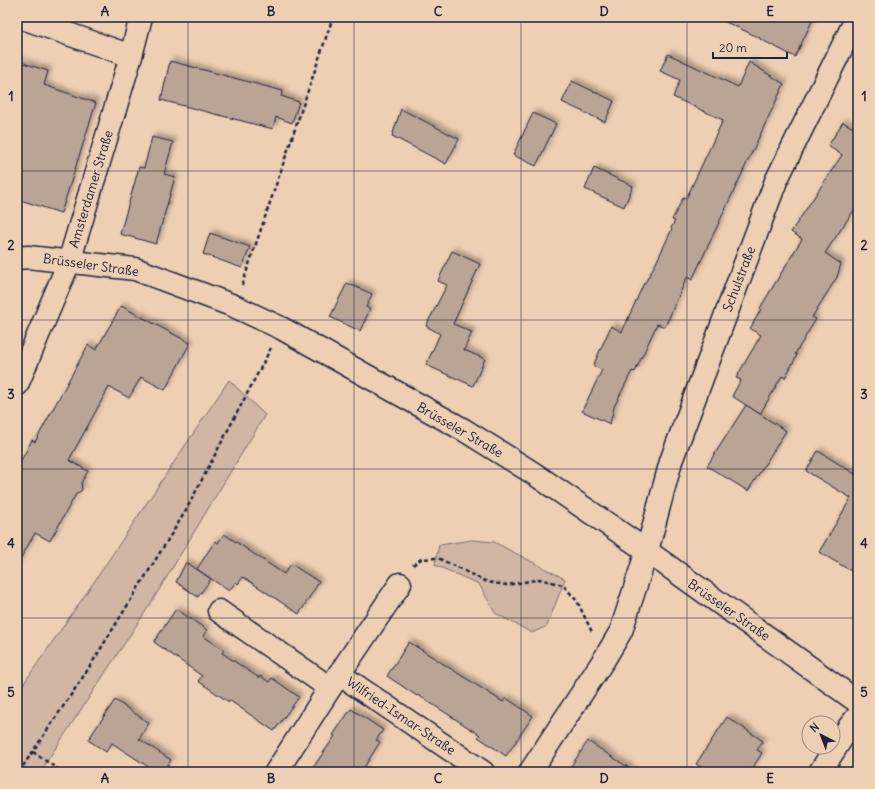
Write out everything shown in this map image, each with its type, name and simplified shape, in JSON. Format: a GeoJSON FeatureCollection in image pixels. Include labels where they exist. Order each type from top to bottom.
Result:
{"type":"FeatureCollection","features":[{"type":"Feature","properties":{"kind":"street"},"geometry":{"type":"LineString","coordinates":[[20,17],[131,56]]}},
{"type":"Feature","properties":{"kind":"street","name":"Amsterdamer Straße"},"geometry":{"type":"LineString","coordinates":[[17,385],[70,262],[131,56],[141,17]]}},
{"type":"Feature","properties":{"kind":"street","name":"Schulstraße"},"geometry":{"type":"LineString","coordinates":[[530,772],[621,631],[647,551],[671,461],[776,181],[857,17]]}},
{"type":"Feature","properties":{"kind":"street","name":"Brüsseler Straße"},"geometry":{"type":"LineString","coordinates":[[17,258],[28,257],[135,269],[234,306],[280,328],[464,430],[533,474],[647,551],[858,702]]}},
{"type":"Feature","properties":{"kind":"street","name":"Wilfried-Ismar-Straße"},"geometry":{"type":"LineString","coordinates":[[276,772],[400,584]]}},
{"type":"Feature","properties":{"kind":"street","name":"Wilfried-Ismar-Straße"},"geometry":{"type":"LineString","coordinates":[[219,611],[483,772]]}},
{"type":"Feature","properties":{"kind":"street"},"geometry":{"type":"LineString","coordinates":[[820,772],[855,725]]}},
{"type":"Feature","properties":{"kind":"path"},"geometry":{"type":"LineString","coordinates":[[234,306],[246,275],[333,17]]}},
{"type":"Feature","properties":{"kind":"path"},"geometry":{"type":"LineString","coordinates":[[19,772],[87,671],[185,512],[280,328]]}},
{"type":"Feature","properties":{"kind":"path"},"geometry":{"type":"LineString","coordinates":[[400,584],[412,565],[420,559],[438,558],[487,582],[507,585],[540,579],[563,585],[576,601],[605,658]]}},
{"type":"Feature","properties":{"kind":"path"},"geometry":{"type":"LineString","coordinates":[[33,752],[62,772]]}},
{"type":"Feature","properties":{"kind":"path"},"geometry":{"type":"LineString","coordinates":[[856,772],[858,768]]}},
{"type":"Feature","properties":{"kind":"shaded area"},"geometry":{"type":"Polygon","coordinates":[[[229,380],[265,415],[151,603],[40,772],[17,772],[17,693],[94,582],[229,380]]]}},
{"type":"Feature","properties":{"kind":"shaded area"},"geometry":{"type":"Polygon","coordinates":[[[472,540],[494,542],[565,579],[547,626],[532,633],[495,613],[479,584],[435,565],[439,545],[472,540]]]}},
{"type":"Feature","properties":{"kind":"building"},"geometry":{"type":"Polygon","coordinates":[[[715,17],[814,17],[795,57],[760,38],[715,17]]]}},
{"type":"Feature","properties":{"kind":"building"},"geometry":{"type":"Polygon","coordinates":[[[668,54],[738,87],[749,62],[784,84],[692,280],[687,277],[665,327],[657,324],[635,372],[632,371],[614,407],[610,424],[582,411],[602,370],[593,366],[611,326],[622,332],[644,283],[656,263],[672,229],[671,228],[675,221],[672,220],[683,198],[686,199],[723,120],[673,97],[680,80],[660,71],[668,54]]]}},
{"type":"Feature","properties":{"kind":"building"},"geometry":{"type":"Polygon","coordinates":[[[17,61],[48,71],[44,85],[96,103],[61,213],[17,199],[17,61]]]}},
{"type":"Feature","properties":{"kind":"building"},"geometry":{"type":"Polygon","coordinates":[[[170,61],[283,91],[281,96],[299,102],[292,123],[276,117],[273,129],[161,100],[170,61]]]}},
{"type":"Feature","properties":{"kind":"building"},"geometry":{"type":"Polygon","coordinates":[[[572,81],[614,101],[605,122],[562,102],[572,81]]]}},
{"type":"Feature","properties":{"kind":"building"},"geometry":{"type":"Polygon","coordinates":[[[401,109],[459,139],[446,164],[392,136],[401,109]]]}},
{"type":"Feature","properties":{"kind":"building"},"geometry":{"type":"Polygon","coordinates":[[[533,113],[556,124],[536,166],[513,155],[533,113]]]}},
{"type":"Feature","properties":{"kind":"building"},"geometry":{"type":"Polygon","coordinates":[[[843,122],[858,131],[858,204],[825,253],[841,264],[837,277],[812,317],[816,319],[795,354],[797,355],[785,378],[782,376],[760,414],[732,396],[741,380],[736,378],[761,335],[750,329],[761,309],[760,308],[802,239],[791,232],[842,155],[828,146],[843,122]]]}},
{"type":"Feature","properties":{"kind":"building"},"geometry":{"type":"Polygon","coordinates":[[[152,137],[173,142],[164,174],[175,177],[156,244],[120,234],[139,167],[144,168],[152,137]]]}},
{"type":"Feature","properties":{"kind":"building"},"geometry":{"type":"Polygon","coordinates":[[[594,168],[633,186],[624,207],[585,189],[594,168]]]}},
{"type":"Feature","properties":{"kind":"building"},"geometry":{"type":"Polygon","coordinates":[[[210,233],[250,247],[242,268],[203,254],[210,233]]]}},
{"type":"Feature","properties":{"kind":"building"},"geometry":{"type":"Polygon","coordinates":[[[452,251],[480,264],[453,324],[472,332],[464,350],[485,359],[473,386],[426,365],[440,334],[426,326],[447,285],[438,281],[452,251]]]}},
{"type":"Feature","properties":{"kind":"building"},"geometry":{"type":"Polygon","coordinates":[[[347,283],[372,294],[366,307],[370,309],[360,331],[330,317],[347,283]]]}},
{"type":"Feature","properties":{"kind":"building"},"geometry":{"type":"Polygon","coordinates":[[[121,306],[190,343],[165,390],[141,377],[129,398],[109,387],[69,460],[88,471],[81,483],[82,490],[76,494],[50,541],[35,533],[17,565],[17,468],[32,440],[35,442],[88,345],[96,350],[121,306]]]}},
{"type":"Feature","properties":{"kind":"building"},"geometry":{"type":"Polygon","coordinates":[[[746,405],[786,431],[748,491],[707,466],[746,405]]]}},
{"type":"Feature","properties":{"kind":"building"},"geometry":{"type":"Polygon","coordinates":[[[818,451],[858,476],[858,575],[819,552],[851,498],[806,471],[818,451]]]}},
{"type":"Feature","properties":{"kind":"building"},"geometry":{"type":"Polygon","coordinates":[[[224,534],[284,574],[291,564],[319,582],[299,614],[243,577],[238,584],[236,582],[229,591],[197,569],[215,541],[218,543],[224,534]]]}},
{"type":"Feature","properties":{"kind":"building"},"geometry":{"type":"Polygon","coordinates":[[[186,562],[211,579],[198,597],[176,582],[186,562]]]}},
{"type":"Feature","properties":{"kind":"building"},"geometry":{"type":"Polygon","coordinates":[[[176,609],[207,630],[203,636],[224,650],[222,653],[259,678],[260,676],[269,682],[272,678],[299,697],[274,731],[198,681],[202,676],[154,642],[176,609]]]}},
{"type":"Feature","properties":{"kind":"building"},"geometry":{"type":"Polygon","coordinates":[[[409,642],[503,702],[506,698],[533,716],[506,756],[478,737],[480,735],[387,676],[409,642]]]}},
{"type":"Feature","properties":{"kind":"building"},"geometry":{"type":"Polygon","coordinates":[[[115,700],[149,723],[139,739],[171,760],[163,772],[156,772],[112,743],[106,752],[88,740],[115,700]]]}},
{"type":"Feature","properties":{"kind":"building"},"geometry":{"type":"Polygon","coordinates":[[[351,709],[383,730],[376,740],[380,742],[361,772],[310,772],[335,736],[333,735],[351,709]]]}},
{"type":"Feature","properties":{"kind":"building"},"geometry":{"type":"Polygon","coordinates":[[[727,717],[763,741],[757,750],[762,753],[750,772],[708,772],[696,764],[727,717]]]}},
{"type":"Feature","properties":{"kind":"building"},"geometry":{"type":"Polygon","coordinates":[[[588,741],[635,772],[567,772],[588,741]]]}}]}
